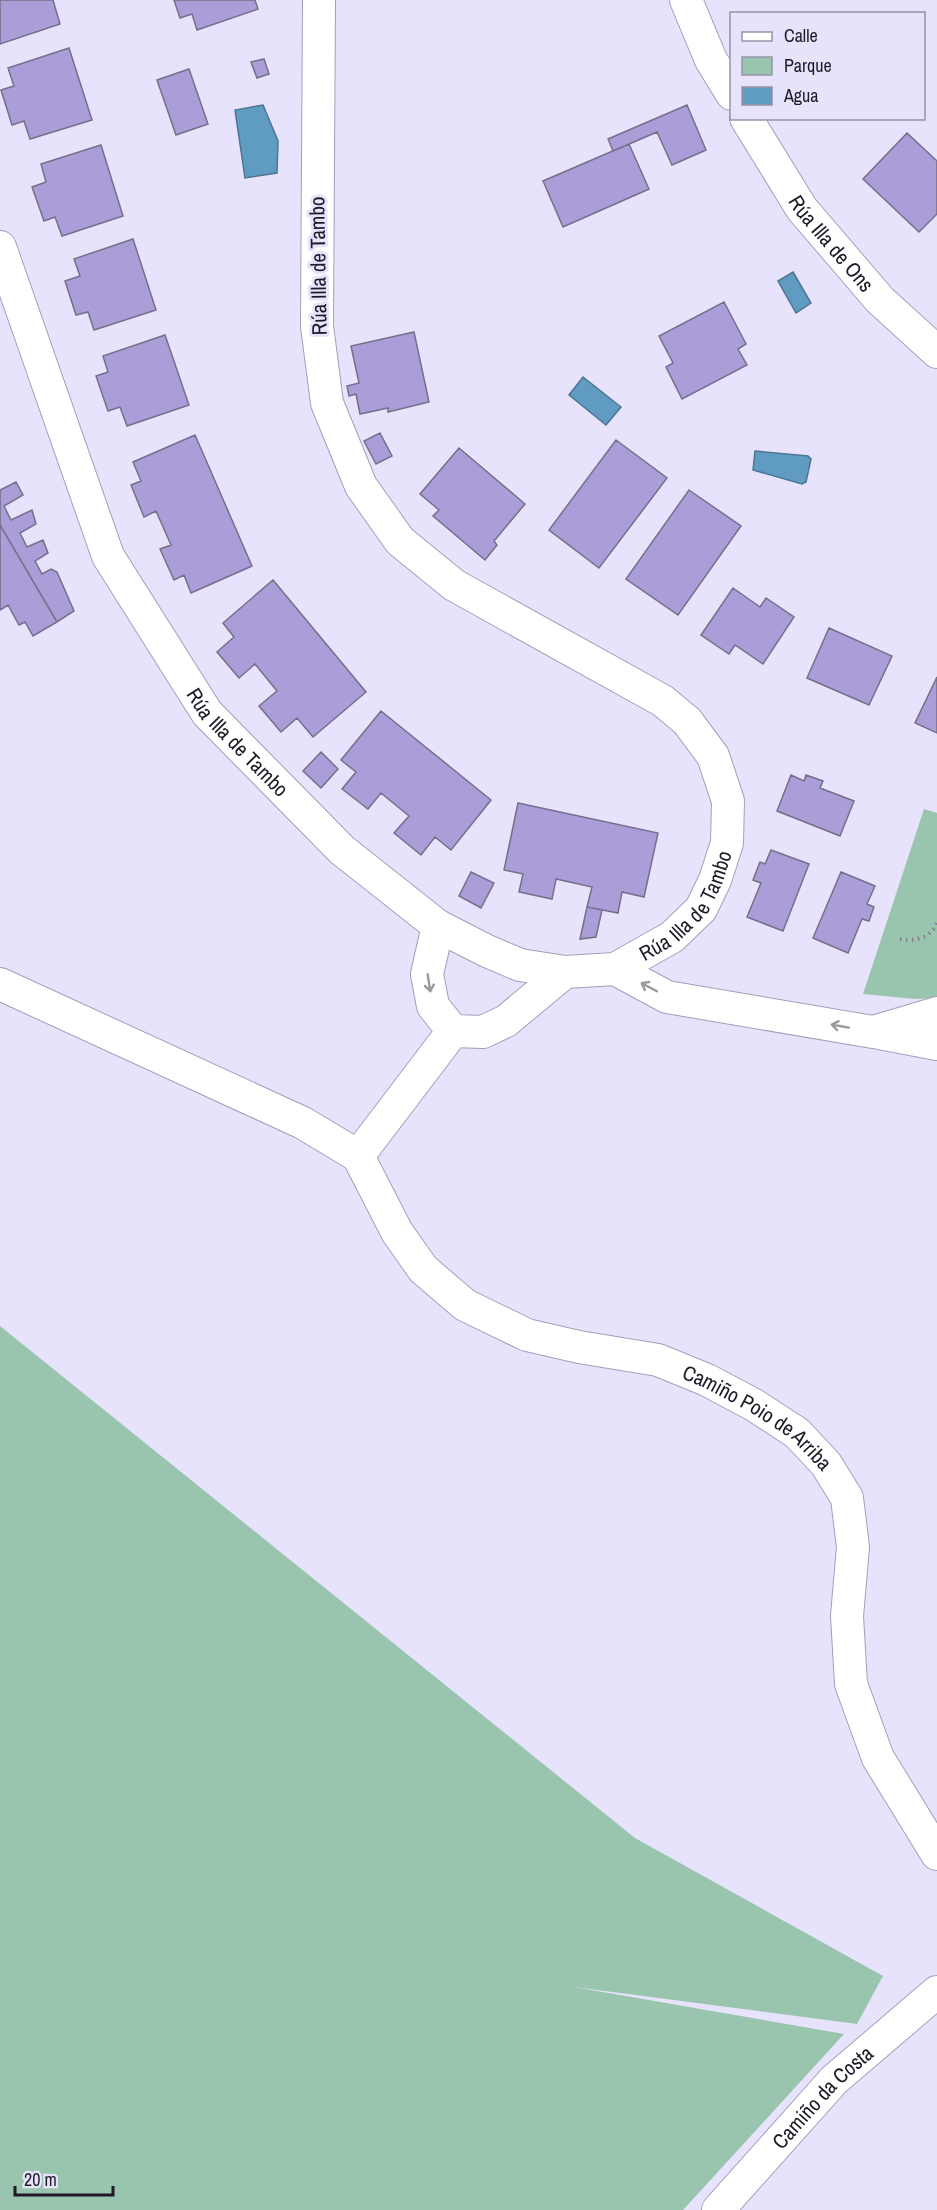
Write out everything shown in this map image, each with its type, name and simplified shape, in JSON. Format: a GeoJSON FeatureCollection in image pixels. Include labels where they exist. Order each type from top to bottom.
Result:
{"type":"FeatureCollection","features":[{"type":"Feature","properties":{"kind":"street","name":"Rúa Illa de Tambo"},"geometry":{"type":"LineString","coordinates":[[0,248],[108,556],[207,713],[342,850],[438,926],[487,951],[520,964],[565,972],[615,969],[672,937],[701,909],[715,880],[727,843],[728,801],[714,756],[687,721],[663,701],[454,585],[400,541],[361,486],[327,403],[317,326],[319,0]]}},
{"type":"Feature","properties":{"kind":"street"},"geometry":{"type":"LineString","coordinates":[[686,0],[711,60],[730,91]]}},
{"type":"Feature","properties":{"kind":"street","name":"Rúa Illa de Ons"},"geometry":{"type":"LineString","coordinates":[[747,120],[802,209],[880,300],[937,352]]}},
{"type":"Feature","properties":{"kind":"street"},"geometry":{"type":"LineString","coordinates":[[438,926],[427,974],[433,1006],[453,1030],[483,1032],[506,1021],[565,972]]}},
{"type":"Feature","properties":{"kind":"street"},"geometry":{"type":"LineString","coordinates":[[615,969],[667,997],[937,1044]]}},
{"type":"Feature","properties":{"kind":"street"},"geometry":{"type":"LineString","coordinates":[[0,984],[303,1123],[358,1156],[453,1030]]}},
{"type":"Feature","properties":{"kind":"street"},"geometry":{"type":"LineString","coordinates":[[873,1032],[937,1013]]}},
{"type":"Feature","properties":{"kind":"street","name":"Camiño Poio de Arriba"},"geometry":{"type":"LineString","coordinates":[[358,1156],[397,1232],[423,1269],[465,1305],[527,1335],[579,1347],[658,1360],[707,1380],[797,1433],[826,1464],[847,1498],[853,1547],[847,1616],[851,1684],[878,1758],[937,1854]]}},
{"type":"Feature","properties":{"kind":"street","name":"Camiño da Costa"},"geometry":{"type":"LineString","coordinates":[[718,2210],[834,2080],[937,1992]]}},
{"type":"Feature","properties":{"kind":"path"},"geometry":{"type":"LineString","coordinates":[[900,939],[924,937],[933,932],[937,923]]}},
{"type":"Feature","properties":{"kind":"green space"},"geometry":{"type":"Polygon","coordinates":[[[924,809],[937,813],[937,998],[915,999],[863,994],[924,809]]]}},
{"type":"Feature","properties":{"kind":"green space"},"geometry":{"type":"Polygon","coordinates":[[[0,1326],[635,1838],[883,1976],[857,2024],[574,1987],[844,2034],[683,2210],[0,2210],[0,1326]]]}},
{"type":"Feature","properties":{"kind":"water"},"geometry":{"type":"Polygon","coordinates":[[[263,105],[278,141],[277,173],[245,178],[235,110],[263,105]]]}},
{"type":"Feature","properties":{"kind":"water"},"geometry":{"type":"Polygon","coordinates":[[[793,272],[811,303],[796,313],[778,281],[793,272]]]}},
{"type":"Feature","properties":{"kind":"water"},"geometry":{"type":"Polygon","coordinates":[[[583,377],[621,407],[606,425],[569,395],[583,377]]]}},
{"type":"Feature","properties":{"kind":"water"},"geometry":{"type":"Polygon","coordinates":[[[755,451],[808,456],[811,459],[806,482],[802,484],[753,470],[755,451]]]}},
{"type":"Feature","properties":{"kind":"building"},"geometry":{"type":"Polygon","coordinates":[[[0,0],[53,0],[60,24],[0,44],[0,0]]]}},
{"type":"Feature","properties":{"kind":"building"},"geometry":{"type":"Polygon","coordinates":[[[174,0],[255,0],[258,9],[197,30],[192,14],[180,18],[174,0]]]}},
{"type":"Feature","properties":{"kind":"building"},"geometry":{"type":"Polygon","coordinates":[[[69,48],[92,120],[30,139],[24,121],[12,125],[1,90],[14,86],[8,68],[69,48]]]}},
{"type":"Feature","properties":{"kind":"building"},"geometry":{"type":"Polygon","coordinates":[[[264,59],[269,74],[257,78],[251,62],[264,59]]]}},
{"type":"Feature","properties":{"kind":"building"},"geometry":{"type":"Polygon","coordinates":[[[189,69],[208,124],[176,135],[157,80],[189,69]]]}},
{"type":"Feature","properties":{"kind":"building"},"geometry":{"type":"Polygon","coordinates":[[[687,105],[706,150],[672,165],[657,132],[613,151],[608,139],[687,105]]]}},
{"type":"Feature","properties":{"kind":"building"},"geometry":{"type":"Polygon","coordinates":[[[907,133],[937,161],[937,214],[919,232],[863,179],[907,133]]]}},
{"type":"Feature","properties":{"kind":"building"},"geometry":{"type":"Polygon","coordinates":[[[629,144],[649,189],[563,227],[543,181],[629,144]]]}},
{"type":"Feature","properties":{"kind":"building"},"geometry":{"type":"Polygon","coordinates":[[[101,145],[123,216],[62,236],[55,217],[44,221],[32,187],[46,182],[41,164],[101,145]]]}},
{"type":"Feature","properties":{"kind":"building"},"geometry":{"type":"Polygon","coordinates":[[[133,239],[156,310],[94,330],[88,312],[76,315],[65,281],[80,276],[74,259],[133,239]]]}},
{"type":"Feature","properties":{"kind":"building"},"geometry":{"type":"Polygon","coordinates":[[[724,302],[746,344],[738,349],[747,365],[682,399],[666,367],[673,363],[659,336],[724,302]]]}},
{"type":"Feature","properties":{"kind":"building"},"geometry":{"type":"Polygon","coordinates":[[[414,332],[429,402],[388,412],[388,408],[360,414],[356,394],[349,396],[347,386],[359,383],[351,346],[414,332]]]}},
{"type":"Feature","properties":{"kind":"building"},"geometry":{"type":"Polygon","coordinates":[[[165,335],[189,405],[127,426],[120,407],[108,411],[96,376],[108,372],[103,356],[165,335]]]}},
{"type":"Feature","properties":{"kind":"building"},"geometry":{"type":"Polygon","coordinates":[[[380,433],[392,456],[376,464],[364,441],[380,433]]]}},
{"type":"Feature","properties":{"kind":"building"},"geometry":{"type":"Polygon","coordinates":[[[195,435],[252,566],[191,593],[184,575],[174,580],[160,549],[171,545],[156,511],[144,517],[131,485],[141,481],[133,462],[195,435]]]}},
{"type":"Feature","properties":{"kind":"building"},"geometry":{"type":"Polygon","coordinates":[[[616,440],[667,478],[599,568],[549,530],[616,440]]]}},
{"type":"Feature","properties":{"kind":"building"},"geometry":{"type":"Polygon","coordinates":[[[459,448],[525,504],[494,541],[497,545],[485,560],[433,516],[439,510],[420,494],[459,448]]]}},
{"type":"Feature","properties":{"kind":"building"},"geometry":{"type":"Polygon","coordinates":[[[16,482],[23,495],[4,506],[11,520],[32,510],[36,524],[20,533],[27,547],[43,540],[48,553],[35,561],[42,574],[51,569],[57,572],[74,611],[57,622],[0,525],[0,490],[16,482]]]}},
{"type":"Feature","properties":{"kind":"building"},"geometry":{"type":"Polygon","coordinates":[[[689,490],[741,526],[678,615],[626,579],[689,490]]]}},
{"type":"Feature","properties":{"kind":"building"},"geometry":{"type":"Polygon","coordinates":[[[0,525],[57,622],[33,636],[25,622],[19,625],[8,605],[0,610],[0,525]]]}},
{"type":"Feature","properties":{"kind":"building"},"geometry":{"type":"Polygon","coordinates":[[[273,580],[366,692],[313,737],[297,718],[281,732],[259,706],[277,691],[255,664],[239,678],[217,652],[234,637],[223,623],[273,580]]]}},
{"type":"Feature","properties":{"kind":"building"},"geometry":{"type":"Polygon","coordinates":[[[733,588],[760,607],[766,598],[794,617],[763,664],[735,645],[729,654],[701,635],[733,588]]]}},
{"type":"Feature","properties":{"kind":"building"},"geometry":{"type":"Polygon","coordinates":[[[829,628],[892,656],[869,705],[807,678],[829,628]]]}},
{"type":"Feature","properties":{"kind":"building"},"geometry":{"type":"Polygon","coordinates":[[[937,677],[937,733],[915,723],[937,677]]]}},
{"type":"Feature","properties":{"kind":"building"},"geometry":{"type":"Polygon","coordinates":[[[381,711],[491,800],[451,850],[435,837],[421,855],[394,833],[409,816],[381,793],[368,809],[342,789],[356,772],[341,760],[381,711]]]}},
{"type":"Feature","properties":{"kind":"building"},"geometry":{"type":"Polygon","coordinates":[[[321,752],[338,769],[321,788],[303,771],[321,752]]]}},
{"type":"Feature","properties":{"kind":"building"},"geometry":{"type":"Polygon","coordinates":[[[791,775],[804,781],[806,775],[823,781],[820,788],[854,801],[840,836],[777,811],[791,775]]]}},
{"type":"Feature","properties":{"kind":"building"},"geometry":{"type":"Polygon","coordinates":[[[518,803],[658,833],[644,897],[622,892],[618,913],[587,907],[592,887],[556,879],[552,899],[519,892],[523,874],[504,870],[518,803]]]}},
{"type":"Feature","properties":{"kind":"building"},"geometry":{"type":"Polygon","coordinates":[[[771,850],[809,864],[783,931],[747,917],[761,883],[753,880],[760,862],[765,864],[771,850]]]}},
{"type":"Feature","properties":{"kind":"building"},"geometry":{"type":"Polygon","coordinates":[[[471,872],[494,883],[481,908],[459,896],[471,872]]]}},
{"type":"Feature","properties":{"kind":"building"},"geometry":{"type":"Polygon","coordinates":[[[841,872],[875,886],[867,904],[874,907],[869,921],[862,919],[848,953],[813,938],[841,872]]]}},
{"type":"Feature","properties":{"kind":"building"},"geometry":{"type":"Polygon","coordinates":[[[587,907],[602,910],[596,937],[580,939],[587,907]]]}}]}
